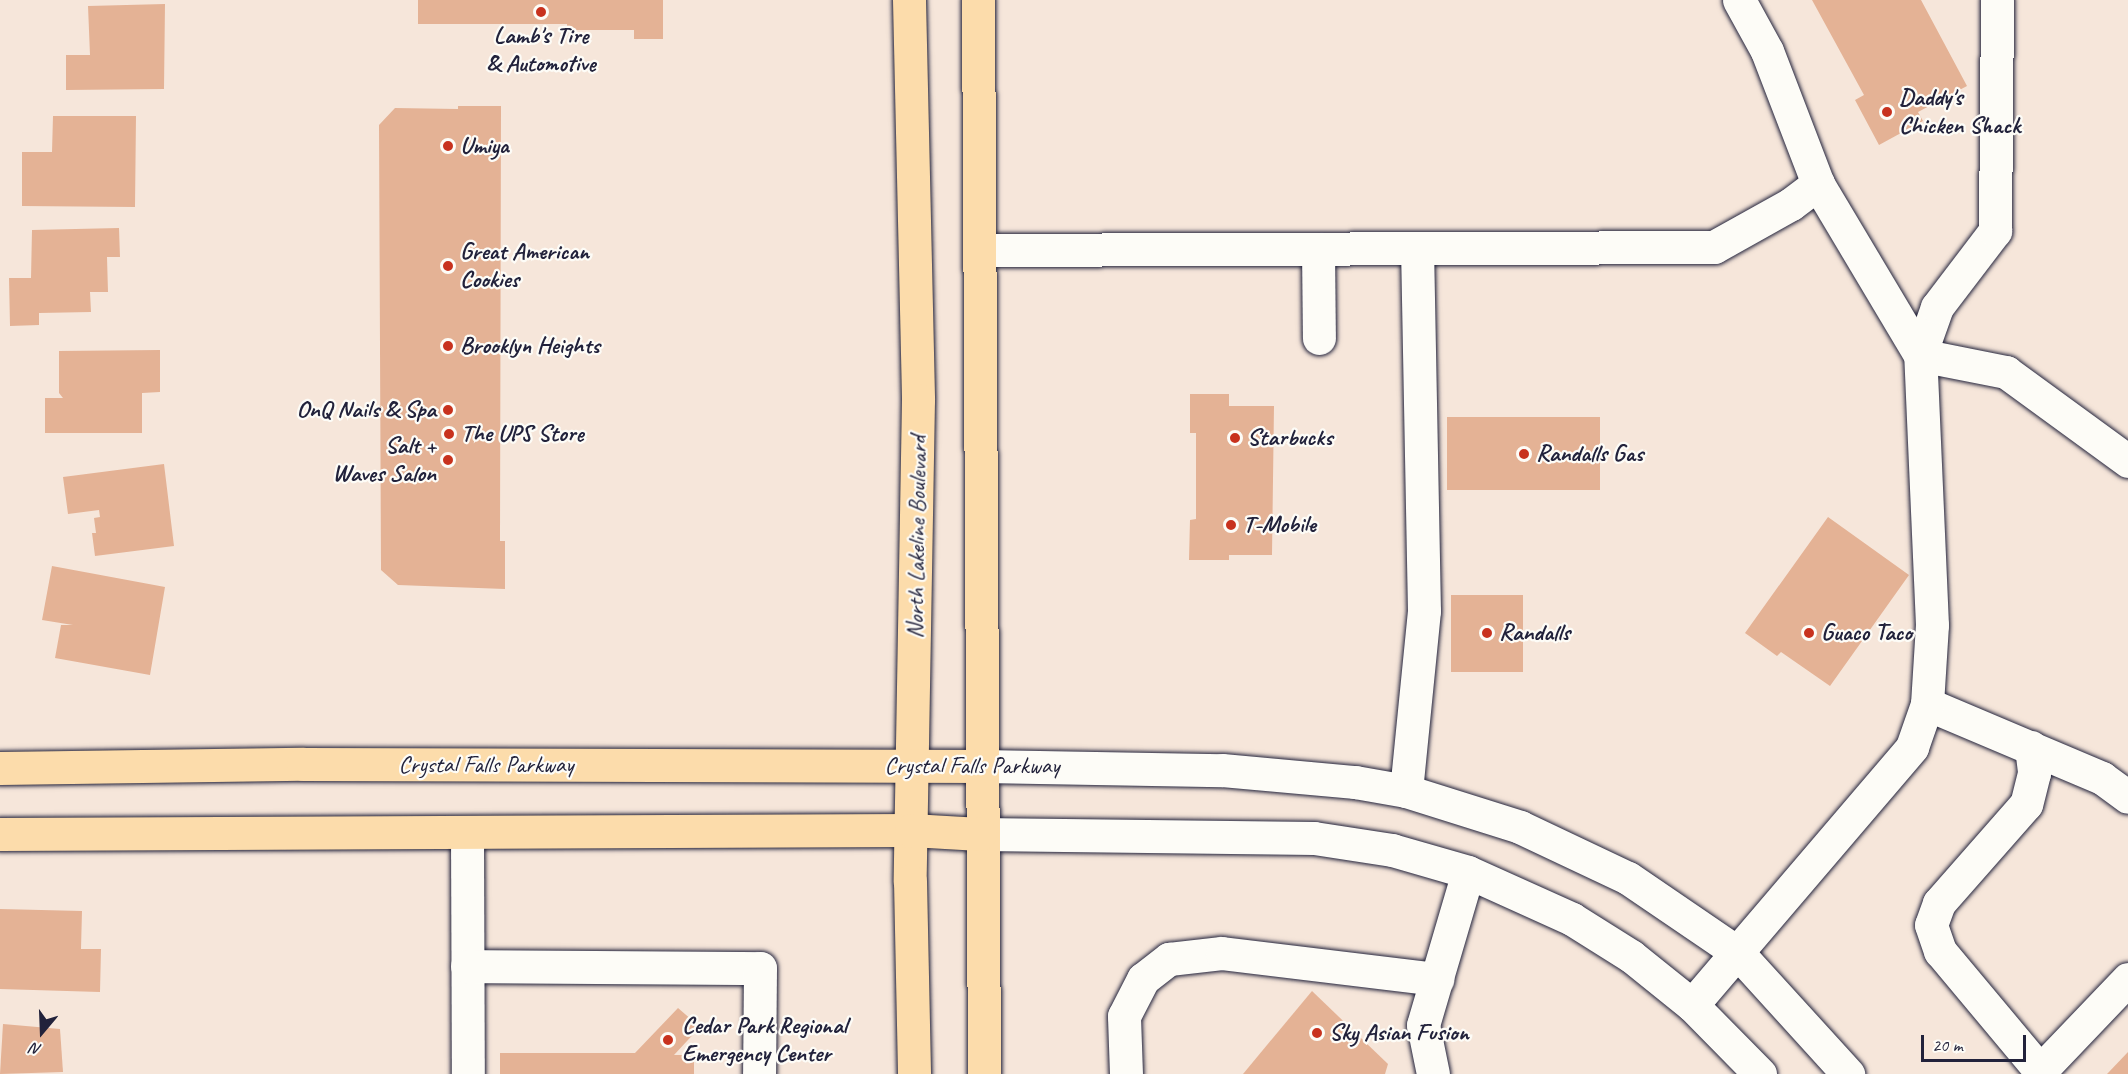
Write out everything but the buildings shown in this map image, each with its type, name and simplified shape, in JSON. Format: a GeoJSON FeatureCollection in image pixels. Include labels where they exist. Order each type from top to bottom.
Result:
{"type":"FeatureCollection","features":[{"type":"Feature","properties":{"kind":"main road","name":"North Lakeline Boulevard"},"geometry":{"type":"LineString","coordinates":[[909,0],[918,400],[911,830],[914,1074]]}},
{"type":"Feature","properties":{"kind":"main road"},"geometry":{"type":"LineString","coordinates":[[978,0],[982,766],[980,834],[984,1074]]}},
{"type":"Feature","properties":{"kind":"main road","name":"Crystal Falls Parkway"},"geometry":{"type":"LineString","coordinates":[[0,768],[982,766]]}},
{"type":"Feature","properties":{"kind":"main road"},"geometry":{"type":"LineString","coordinates":[[0,834],[911,830],[980,834]]}},
{"type":"Feature","properties":{"kind":"street"},"geometry":{"type":"LineString","coordinates":[[1739,0],[1767,51],[1818,184],[1920,356],[2006,372],[2128,461]]}},
{"type":"Feature","properties":{"kind":"street"},"geometry":{"type":"LineString","coordinates":[[1692,1005],[1912,747],[1927,705],[1932,625],[1920,356],[1937,307],[1995,231],[1997,0]]}},
{"type":"Feature","properties":{"kind":"street"},"geometry":{"type":"LineString","coordinates":[[979,250],[1417,249],[1487,246],[1578,249],[1714,247],[1791,204],[1818,184]]}},
{"type":"Feature","properties":{"kind":"street"},"geometry":{"type":"LineString","coordinates":[[1318,249],[1319,338]]}},
{"type":"Feature","properties":{"kind":"street"},"geometry":{"type":"LineString","coordinates":[[1406,791],[1424,612],[1417,249]]}},
{"type":"Feature","properties":{"kind":"street"},"geometry":{"type":"LineString","coordinates":[[1927,705],[2102,778],[2128,797]]}},
{"type":"Feature","properties":{"kind":"street"},"geometry":{"type":"LineString","coordinates":[[2031,747],[2034,773],[2026,804],[1939,903],[1931,925],[1940,951],[2042,1072],[2128,979]]}},
{"type":"Feature","properties":{"kind":"street","name":"Crystal Falls Parkway"},"geometry":{"type":"LineString","coordinates":[[982,766],[1222,770],[1406,791],[1520,827],[1628,878],[1738,953],[1848,1074]]}},
{"type":"Feature","properties":{"kind":"street"},"geometry":{"type":"LineString","coordinates":[[467,832],[468,1074]]}},
{"type":"Feature","properties":{"kind":"street"},"geometry":{"type":"LineString","coordinates":[[980,834],[1314,838],[1392,850],[1468,872],[1572,919],[1631,956],[1692,1005],[1761,1074]]}},
{"type":"Feature","properties":{"kind":"street"},"geometry":{"type":"LineString","coordinates":[[1433,1074],[1423,1025],[1468,872]]}},
{"type":"Feature","properties":{"kind":"street"},"geometry":{"type":"LineString","coordinates":[[1126,1074],[1124,1016],[1143,979],[1169,959],[1222,953],[1437,979]]}},
{"type":"Feature","properties":{"kind":"street"},"geometry":{"type":"LineString","coordinates":[[467,966],[760,968],[759,1074]]}},
{"type":"Feature","properties":{"kind":"place","name":"Lamb's Tire & Automotive"},"geometry":{"type":"Point","coordinates":[541,12]}},
{"type":"Feature","properties":{"kind":"place","name":"Daddy's Chicken Shack"},"geometry":{"type":"Point","coordinates":[1887,112]}},
{"type":"Feature","properties":{"kind":"place","name":"Umiya"},"geometry":{"type":"Point","coordinates":[448,146]}},
{"type":"Feature","properties":{"kind":"place","name":"Great American Cookies"},"geometry":{"type":"Point","coordinates":[448,266]}},
{"type":"Feature","properties":{"kind":"place","name":"Brooklyn Heights"},"geometry":{"type":"Point","coordinates":[448,346]}},
{"type":"Feature","properties":{"kind":"place","name":"OnQ Nails & Spa"},"geometry":{"type":"Point","coordinates":[448,410]}},
{"type":"Feature","properties":{"kind":"place","name":"The UPS Store"},"geometry":{"type":"Point","coordinates":[449,434]}},
{"type":"Feature","properties":{"kind":"place","name":"Starbucks"},"geometry":{"type":"Point","coordinates":[1235,438]}},
{"type":"Feature","properties":{"kind":"place","name":"Randalls Gas"},"geometry":{"type":"Point","coordinates":[1524,454]}},
{"type":"Feature","properties":{"kind":"place","name":"Salt + Waves Salon"},"geometry":{"type":"Point","coordinates":[448,460]}},
{"type":"Feature","properties":{"kind":"place","name":"T-Mobile"},"geometry":{"type":"Point","coordinates":[1231,525]}},
{"type":"Feature","properties":{"kind":"place","name":"Randalls"},"geometry":{"type":"Point","coordinates":[1487,633]}},
{"type":"Feature","properties":{"kind":"place","name":"Guaco Taco"},"geometry":{"type":"Point","coordinates":[1809,633]}},
{"type":"Feature","properties":{"kind":"place","name":"Sky Asian Fusion"},"geometry":{"type":"Point","coordinates":[1317,1033]}},
{"type":"Feature","properties":{"kind":"place","name":"Cedar Park Regional Emergency Center"},"geometry":{"type":"Point","coordinates":[668,1040]}}]}
